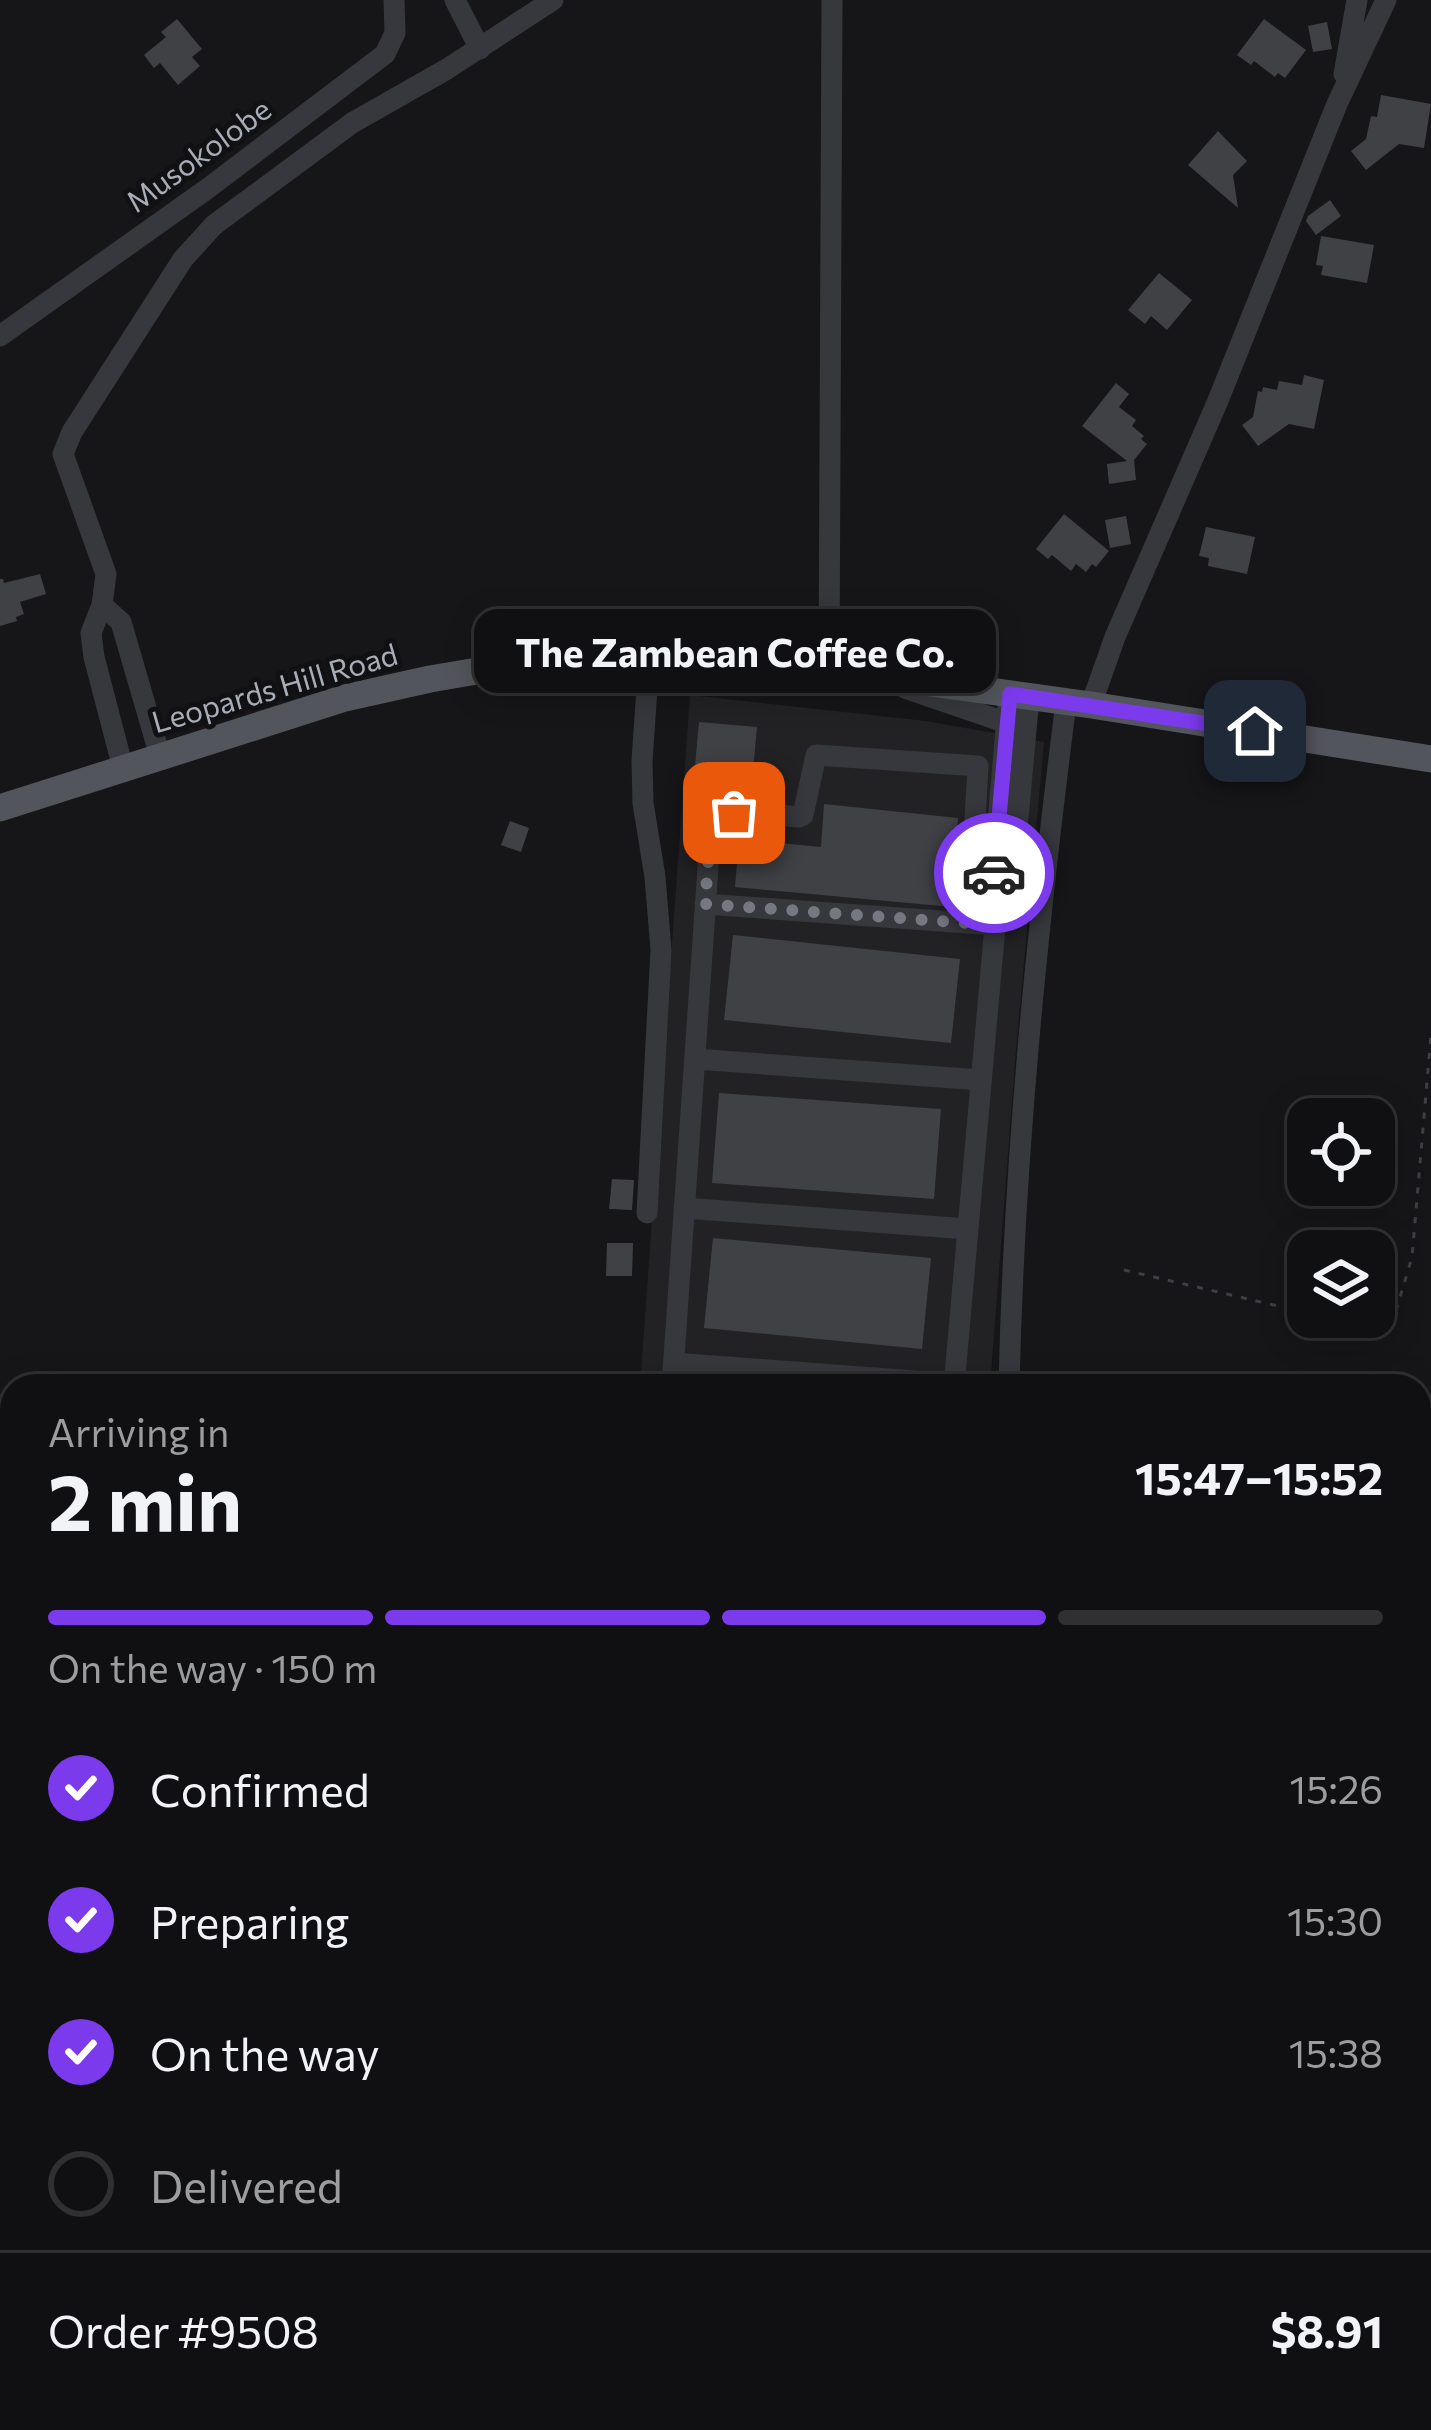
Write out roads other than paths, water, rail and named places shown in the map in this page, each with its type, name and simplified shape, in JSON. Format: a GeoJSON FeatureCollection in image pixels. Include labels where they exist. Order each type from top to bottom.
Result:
{"type":"FeatureCollection","features":[{"type":"Feature","properties":{"kind":"main road","name":"Leopards Hill Road"},"geometry":{"type":"LineString","coordinates":[[0,808],[345,698],[524,663],[649,658],[776,662],[1431,759]]}},
{"type":"Feature","properties":{"kind":"street","name":"Musokolobe"},"geometry":{"type":"LineString","coordinates":[[0,336],[385,55],[395,33],[394,0]]}},
{"type":"Feature","properties":{"kind":"street"},"geometry":{"type":"LineString","coordinates":[[455,0],[480,49]]}},
{"type":"Feature","properties":{"kind":"street"},"geometry":{"type":"LineString","coordinates":[[123,768],[91,633],[102,605],[106,574],[63,454],[72,432],[183,259],[214,225],[333,137],[553,0]]}},
{"type":"Feature","properties":{"kind":"street"},"geometry":{"type":"LineString","coordinates":[[829,669],[832,0]]}},
{"type":"Feature","properties":{"kind":"street"},"geometry":{"type":"LineString","coordinates":[[1337,104],[1357,0]]}},
{"type":"Feature","properties":{"kind":"street"},"geometry":{"type":"LineString","coordinates":[[1009,1374],[1024,1078],[1042,891],[1079,704],[1115,637],[1217,403],[1337,104],[1386,0]]}},
{"type":"Feature","properties":{"kind":"street"},"geometry":{"type":"LineString","coordinates":[[102,605],[121,622],[160,756]]}},
{"type":"Feature","properties":{"kind":"street"},"geometry":{"type":"LineString","coordinates":[[647,1213],[661,950],[656,877],[643,802],[649,658]]}},
{"type":"Feature","properties":{"kind":"street"},"geometry":{"type":"LineString","coordinates":[[866,674],[1006,723]]}},
{"type":"Feature","properties":{"kind":"street"},"geometry":{"type":"LineString","coordinates":[[955,1374],[998,893],[994,869],[1006,723],[1019,696]]}},
{"type":"Feature","properties":{"kind":"street"},"geometry":{"type":"LineString","coordinates":[[998,893],[1013,872],[1019,696]]}},
{"type":"Feature","properties":{"kind":"street"},"geometry":{"type":"LineString","coordinates":[[110,714],[144,702]]}},
{"type":"Feature","properties":{"kind":"street"},"geometry":{"type":"LineString","coordinates":[[673,1374],[715,817],[803,815],[816,755],[978,766],[971,890],[998,893]]}},
{"type":"Feature","properties":{"kind":"street"},"geometry":{"type":"LineString","coordinates":[[705,904],[995,925]]}},
{"type":"Feature","properties":{"kind":"street"},"geometry":{"type":"LineString","coordinates":[[694,1059],[981,1080]]}},
{"type":"Feature","properties":{"kind":"street"},"geometry":{"type":"LineString","coordinates":[[684,1208],[968,1229]]}},
{"type":"Feature","properties":{"kind":"place","name":"The Zambean Coffee Co."},"geometry":{"type":"Point","coordinates":[734,813]}}]}
